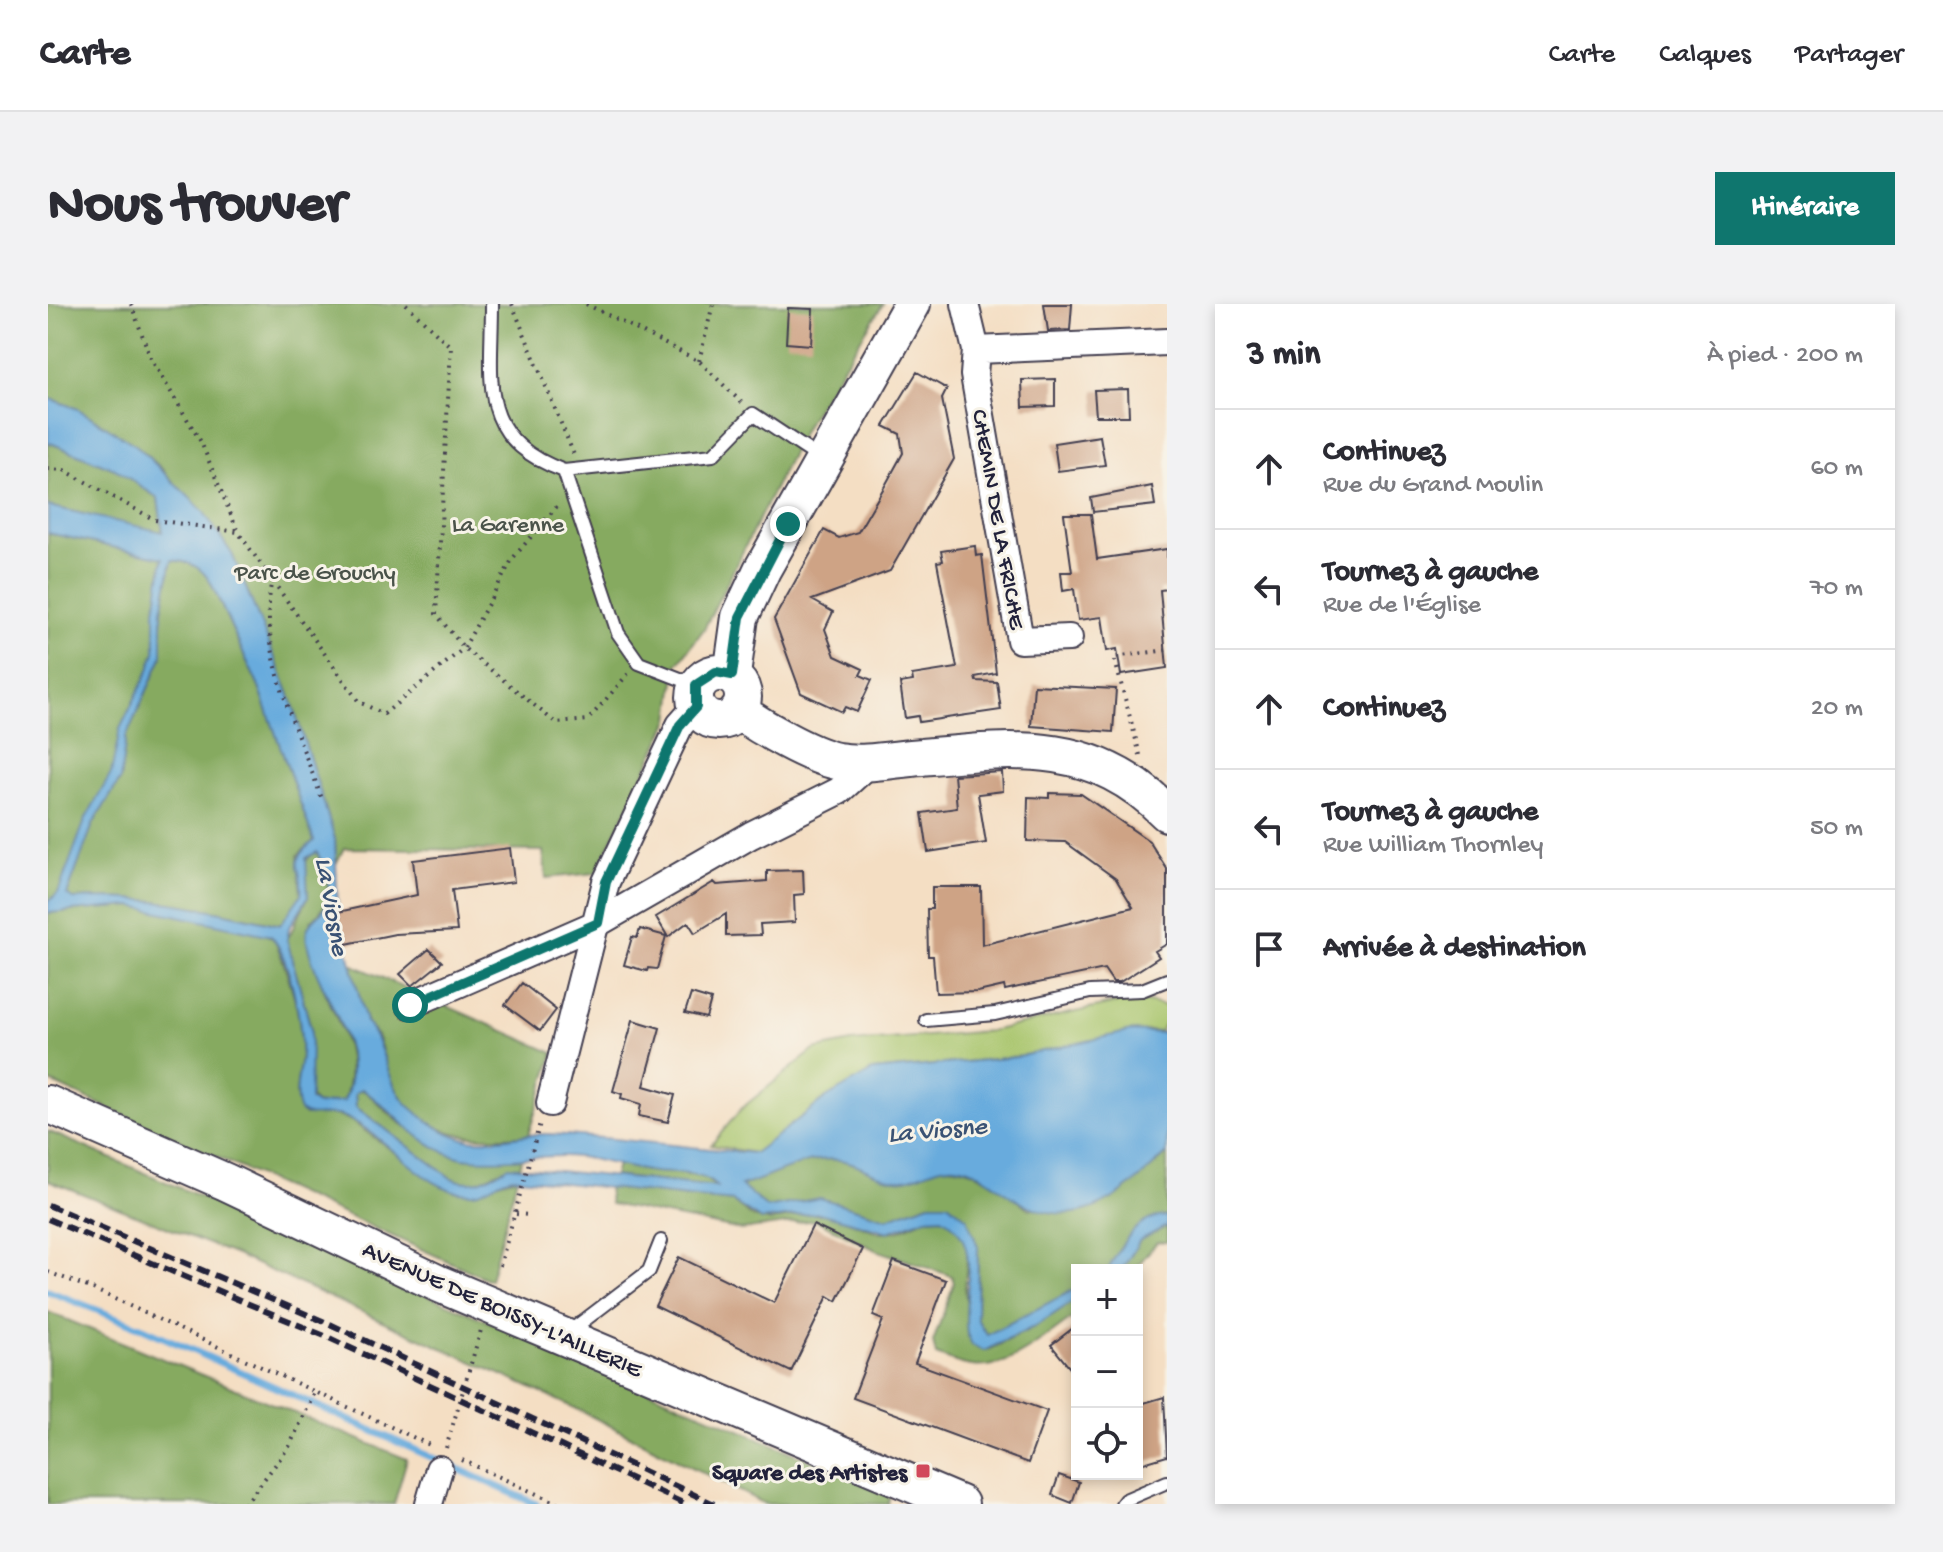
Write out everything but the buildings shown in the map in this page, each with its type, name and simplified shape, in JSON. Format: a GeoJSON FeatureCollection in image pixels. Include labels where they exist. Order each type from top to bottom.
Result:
{"type":"FeatureCollection","features":[{"type":"Feature","properties":{"kind":"street"},"geometry":{"type":"LineString","coordinates":[[696,696],[716,721],[738,711],[743,696],[732,675],[740,617],[822,460],[912,304]]}},
{"type":"Feature","properties":{"kind":"street"},"geometry":{"type":"LineString","coordinates":[[965,304],[976,350],[1167,342]]}},
{"type":"Feature","properties":{"kind":"street","name":"CHEMIN DE LA FRICHE"},"geometry":{"type":"LineString","coordinates":[[976,350],[974,375],[1020,640],[1069,638]]}},
{"type":"Feature","properties":{"kind":"street"},"geometry":{"type":"LineString","coordinates":[[544,1114],[598,923],[606,882],[696,696],[716,672],[732,675]]}},
{"type":"Feature","properties":{"kind":"street"},"geometry":{"type":"LineString","coordinates":[[738,711],[761,726],[834,760],[870,763],[1012,751],[1072,755],[1105,766],[1131,781],[1167,813]]}},
{"type":"Feature","properties":{"kind":"street"},"geometry":{"type":"LineString","coordinates":[[410,1005],[598,923],[751,835],[839,791],[870,763]]}},
{"type":"Feature","properties":{"kind":"street","name":"AVENUE DE BOISSY-L'AILLERIE"},"geometry":{"type":"LineString","coordinates":[[48,1104],[226,1182],[437,1283],[948,1501]]}},
{"type":"Feature","properties":{"kind":"street"},"geometry":{"type":"LineString","coordinates":[[429,1504],[449,1464]]}},
{"type":"Feature","properties":{"kind":"lane"},"geometry":{"type":"LineString","coordinates":[[492,304],[492,402],[506,433],[533,460],[564,471],[713,455],[753,414],[822,460]]}},
{"type":"Feature","properties":{"kind":"lane"},"geometry":{"type":"LineString","coordinates":[[564,471],[618,633],[639,663],[696,696]]}},
{"type":"Feature","properties":{"kind":"lane"},"geometry":{"type":"LineString","coordinates":[[926,1020],[995,1014],[1090,992],[1142,990],[1167,980]]}},
{"type":"Feature","properties":{"kind":"lane"},"geometry":{"type":"LineString","coordinates":[[563,1336],[649,1271],[661,1241]]}},
{"type":"Feature","properties":{"kind":"lane"},"geometry":{"type":"LineString","coordinates":[[1122,1504],[1167,1482]]}},
{"type":"Feature","properties":{"kind":"path"},"geometry":{"type":"LineString","coordinates":[[131,304],[151,359],[201,442],[238,532],[359,702],[384,714],[464,648],[513,558],[571,490]]}},
{"type":"Feature","properties":{"kind":"path"},"geometry":{"type":"LineString","coordinates":[[406,304],[451,347],[436,614],[464,648],[556,723],[588,720],[639,663]]}},
{"type":"Feature","properties":{"kind":"path"},"geometry":{"type":"LineString","coordinates":[[512,304],[580,469]]}},
{"type":"Feature","properties":{"kind":"path"},"geometry":{"type":"LineString","coordinates":[[586,304],[699,361],[753,414]]}},
{"type":"Feature","properties":{"kind":"path"},"geometry":{"type":"LineString","coordinates":[[699,361],[713,304]]}},
{"type":"Feature","properties":{"kind":"path"},"geometry":{"type":"LineString","coordinates":[[48,469],[64,470],[155,520],[238,532]]}},
{"type":"Feature","properties":{"kind":"path"},"geometry":{"type":"LineString","coordinates":[[272,579],[267,602],[273,649],[322,799]]}},
{"type":"Feature","properties":{"kind":"path"},"geometry":{"type":"LineString","coordinates":[[1140,757],[1114,657],[1167,650]]}},
{"type":"Feature","properties":{"kind":"path"},"geometry":{"type":"LineString","coordinates":[[500,1266],[544,1114]]}},
{"type":"Feature","properties":{"kind":"path"},"geometry":{"type":"LineString","coordinates":[[516,1214],[529,1215]]}},
{"type":"Feature","properties":{"kind":"path"},"geometry":{"type":"LineString","coordinates":[[48,1272],[93,1289],[445,1452],[484,1320]]}},
{"type":"Feature","properties":{"kind":"path"},"geometry":{"type":"LineString","coordinates":[[245,1504],[289,1447],[315,1392]]}},
{"type":"Feature","properties":{"kind":"path"},"geometry":{"type":"LineString","coordinates":[[449,1464],[559,1504]]}},
{"type":"Feature","properties":{"kind":"green space","name":"La Garenne"},"geometry":{"type":"Polygon","coordinates":[[[48,304],[883,304],[806,425],[704,629],[677,665],[670,720],[596,873],[546,878],[543,851],[344,848],[336,864],[335,839],[289,692],[232,554],[162,469],[137,446],[78,409],[48,398],[48,304]]]}},
{"type":"Feature","properties":{"kind":"green space"},"geometry":{"type":"Polygon","coordinates":[[[48,442],[115,469],[158,498],[163,533],[48,506],[48,442]]]}},
{"type":"Feature","properties":{"kind":"green space"},"geometry":{"type":"Polygon","coordinates":[[[48,533],[163,558],[155,611],[155,652],[149,670],[120,729],[112,774],[58,893],[48,902],[48,533]]]}},
{"type":"Feature","properties":{"kind":"green space"},"geometry":{"type":"Polygon","coordinates":[[[172,560],[195,566],[211,583],[259,687],[314,841],[298,855],[301,895],[281,925],[178,904],[128,899],[73,899],[67,895],[93,824],[120,780],[126,737],[162,657],[162,610],[172,560]]]}},
{"type":"Feature","properties":{"kind":"green space"},"geometry":{"type":"Polygon","coordinates":[[[313,852],[317,852],[328,889],[324,906],[311,921],[312,949],[321,983],[342,1030],[349,1063],[344,1101],[318,1105],[308,1096],[311,1029],[287,940],[308,897],[304,864],[313,852]]]}},
{"type":"Feature","properties":{"kind":"green space"},"geometry":{"type":"Polygon","coordinates":[[[132,906],[262,932],[275,940],[297,1011],[301,1055],[296,1094],[305,1115],[333,1114],[350,1120],[437,1183],[458,1192],[517,1177],[490,1280],[48,1081],[48,913],[132,906]]]}},
{"type":"Feature","properties":{"kind":"green space"},"geometry":{"type":"Polygon","coordinates":[[[351,964],[554,1053],[528,1135],[489,1137],[452,1132],[435,1126],[405,1103],[391,1079],[378,1038],[367,1024],[351,964]]]}},
{"type":"Feature","properties":{"kind":"green space"},"geometry":{"type":"Polygon","coordinates":[[[1134,999],[1167,1006],[1167,1020],[1160,1032],[1148,1031],[1016,1057],[872,1071],[754,1153],[711,1145],[742,1108],[814,1050],[851,1042],[990,1031],[1134,999]]]}},
{"type":"Feature","properties":{"kind":"green space"},"geometry":{"type":"Polygon","coordinates":[[[361,1089],[409,1129],[439,1146],[486,1158],[522,1158],[520,1167],[501,1170],[480,1181],[462,1182],[451,1178],[356,1107],[355,1093],[361,1089]]]}},
{"type":"Feature","properties":{"kind":"green space"},"geometry":{"type":"Polygon","coordinates":[[[48,1131],[890,1495],[888,1504],[765,1504],[575,1408],[236,1255],[48,1180],[48,1131]]]}},
{"type":"Feature","properties":{"kind":"green space"},"geometry":{"type":"Polygon","coordinates":[[[1167,1153],[1167,1216],[1139,1228],[1112,1264],[1071,1264],[1071,1291],[992,1335],[982,1331],[977,1319],[978,1247],[930,1203],[887,1218],[820,1198],[767,1208],[741,1186],[802,1164],[827,1159],[848,1162],[896,1179],[952,1166],[987,1179],[1030,1209],[1156,1164],[1167,1153]]]}},
{"type":"Feature","properties":{"kind":"green space"},"geometry":{"type":"Polygon","coordinates":[[[617,1164],[703,1177],[718,1188],[614,1176],[617,1164]]]}},
{"type":"Feature","properties":{"kind":"green space"},"geometry":{"type":"Polygon","coordinates":[[[608,1188],[733,1202],[752,1217],[770,1221],[805,1214],[830,1214],[878,1232],[898,1231],[926,1218],[942,1217],[963,1236],[967,1257],[967,1303],[989,1350],[1034,1327],[1071,1303],[1071,1319],[1014,1358],[986,1366],[963,1364],[936,1355],[933,1342],[954,1283],[952,1276],[876,1250],[816,1220],[741,1230],[610,1204],[608,1188]]]}},
{"type":"Feature","properties":{"kind":"green space"},"geometry":{"type":"Polygon","coordinates":[[[1167,1226],[1167,1242],[1157,1242],[1139,1264],[1126,1264],[1140,1240],[1167,1226]]]}},
{"type":"Feature","properties":{"kind":"green space"},"geometry":{"type":"Polygon","coordinates":[[[48,1312],[407,1459],[394,1504],[48,1504],[48,1312]]]}},
{"type":"Feature","properties":{"kind":"water","name":"La Viosne"},"geometry":{"type":"Polygon","coordinates":[[[48,398],[78,409],[137,446],[203,511],[232,554],[289,692],[335,839],[338,912],[366,1022],[396,1088],[410,1107],[448,1133],[473,1140],[547,1134],[754,1153],[826,1098],[872,1071],[1016,1057],[1131,1031],[1167,1033],[1167,1153],[1131,1185],[1094,1208],[1075,1213],[1054,1213],[1032,1207],[978,1173],[956,1166],[896,1179],[848,1162],[827,1159],[802,1164],[741,1186],[767,1208],[820,1198],[887,1218],[930,1203],[948,1203],[967,1218],[978,1247],[977,1319],[987,1335],[1071,1291],[1071,1303],[1034,1327],[984,1351],[972,1345],[967,1334],[968,1270],[963,1240],[942,1217],[926,1218],[888,1232],[819,1213],[761,1220],[733,1202],[512,1177],[478,1192],[455,1191],[422,1174],[358,1124],[342,1116],[310,1115],[300,1111],[297,1083],[301,1043],[297,1010],[284,959],[271,936],[132,906],[48,913],[48,902],[58,893],[86,818],[111,774],[120,729],[155,652],[155,611],[163,558],[48,533],[48,506],[163,532],[158,498],[115,469],[48,442],[48,398]],[[172,560],[162,610],[162,657],[126,737],[120,780],[93,824],[67,895],[73,899],[128,899],[178,904],[280,925],[301,895],[298,861],[314,841],[259,687],[211,583],[194,566],[172,560]],[[317,852],[306,858],[308,897],[289,928],[287,940],[311,1029],[310,1101],[318,1105],[344,1101],[350,1080],[351,1059],[339,1020],[307,942],[307,930],[326,906],[329,893],[328,879],[317,852]],[[362,1089],[355,1093],[356,1107],[451,1178],[460,1181],[481,1180],[509,1166],[717,1187],[695,1175],[653,1172],[574,1157],[487,1160],[448,1154],[409,1129],[362,1089]]]}},
{"type":"Feature","properties":{"kind":"water"},"geometry":{"type":"Polygon","coordinates":[[[1167,1216],[1167,1226],[1140,1240],[1126,1264],[1111,1264],[1130,1234],[1146,1221],[1167,1216]]]}},
{"type":"Feature","properties":{"kind":"waterway"},"geometry":{"type":"LineString","coordinates":[[48,1291],[143,1328],[536,1504]]}},
{"type":"Feature","properties":{"kind":"railway"},"geometry":{"type":"LineString","coordinates":[[48,1205],[332,1325],[714,1504]]}},
{"type":"Feature","properties":{"kind":"railway"},"geometry":{"type":"LineString","coordinates":[[48,1219],[327,1337],[685,1504]]}},
{"type":"Feature","properties":{"kind":"place","name":"Square des Artistes"},"geometry":{"type":"Point","coordinates":[923,1471]}},
{"type":"Feature","properties":{"kind":"route"},"geometry":{"type":"LineString","coordinates":[[410,1005],[598,923],[606,882],[680,725],[696,707],[696,685],[708,674],[724,672],[732,675],[740,617],[788,524]]}},
{"type":"Feature","properties":{"kind":"park label","name":"Parc de Grouchy"},"geometry":{"type":"Point","coordinates":[315,571]}}]}
